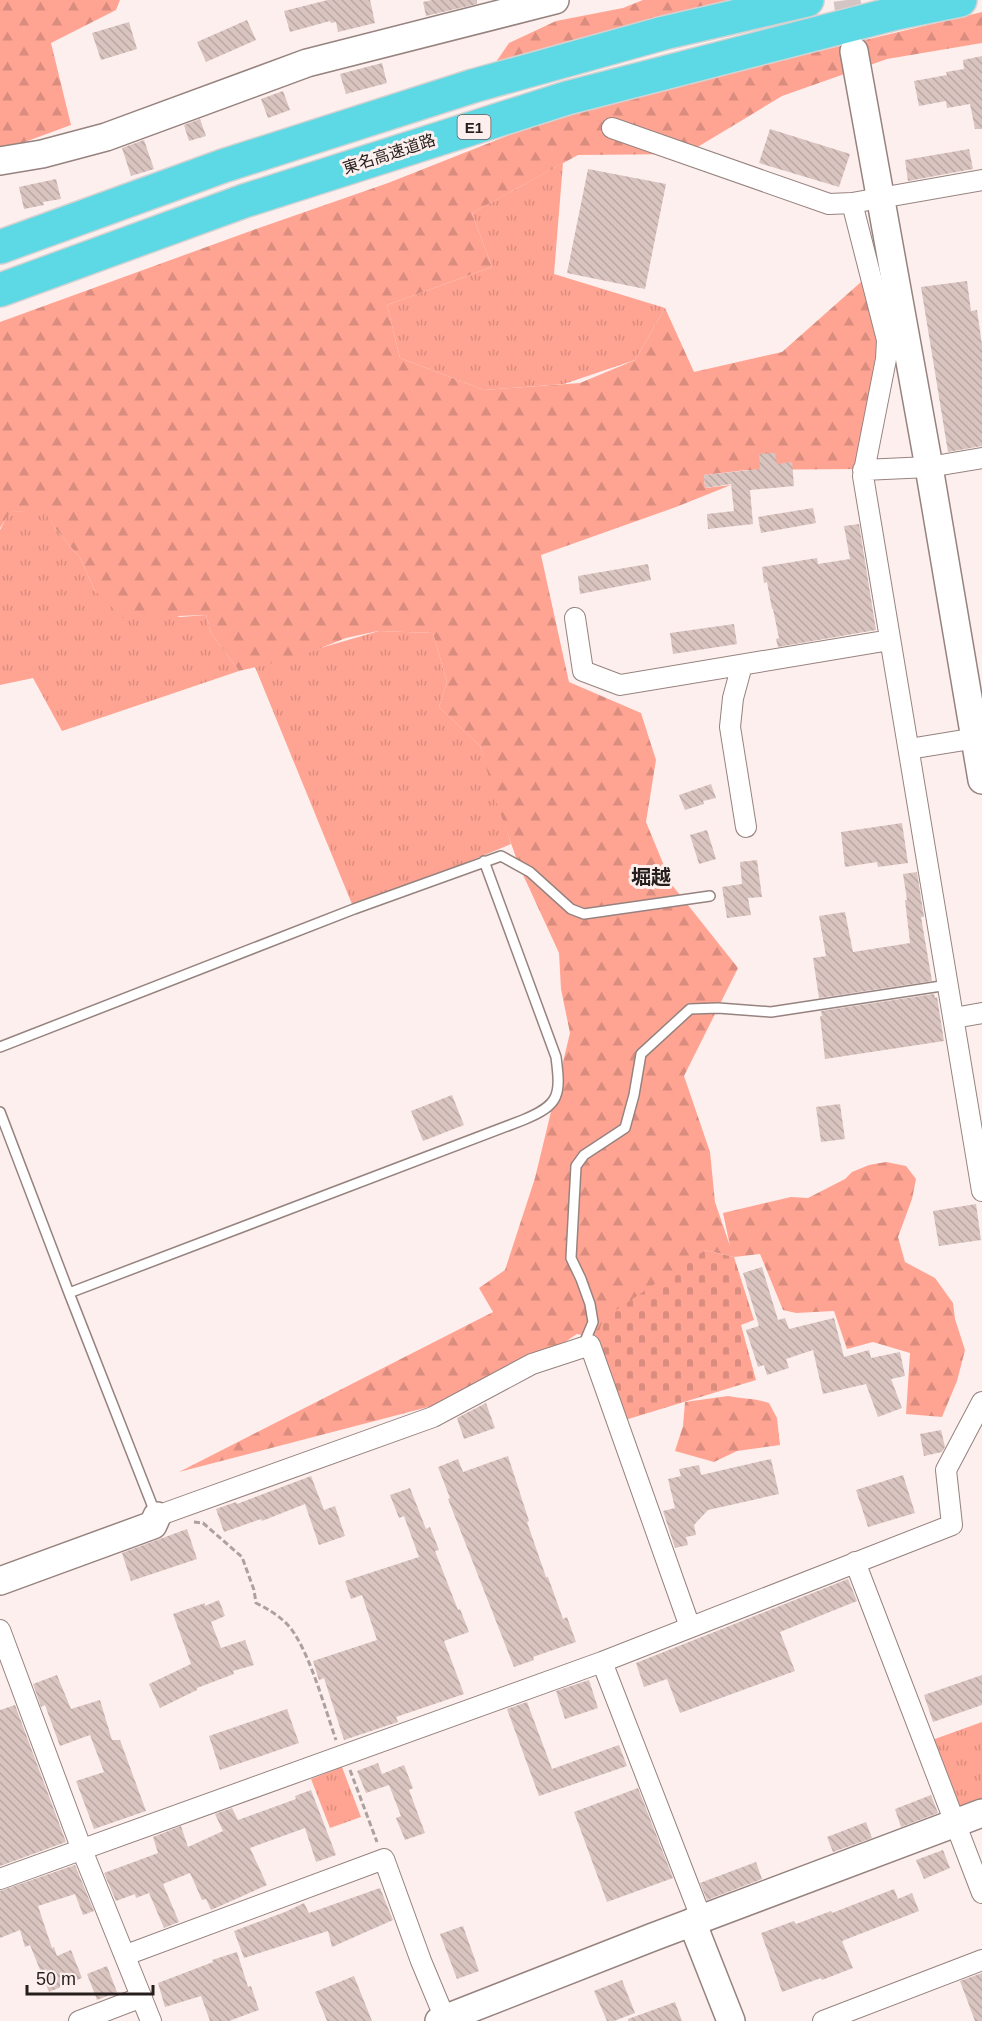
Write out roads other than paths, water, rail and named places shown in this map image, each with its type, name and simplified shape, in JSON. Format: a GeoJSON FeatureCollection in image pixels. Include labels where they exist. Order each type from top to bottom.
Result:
{"type":"FeatureCollection","features":[{"type":"Feature","properties":{"kind":"highway","name":"E1"},"geometry":{"type":"LineString","coordinates":[[0,247],[223,166],[473,86],[664,33],[807,0]]}},
{"type":"Feature","properties":{"kind":"highway","name":"東名高速道路"},"geometry":{"type":"LineString","coordinates":[[0,290],[244,201],[567,98],[896,13],[960,0]]}},
{"type":"Feature","properties":{"kind":"street"},"geometry":{"type":"LineString","coordinates":[[0,161],[42,154],[106,137],[307,63],[555,0]]}},
{"type":"Feature","properties":{"kind":"street"},"geometry":{"type":"LineString","coordinates":[[854,51],[979,737],[982,780]]}},
{"type":"Feature","properties":{"kind":"street"},"geometry":{"type":"LineString","coordinates":[[612,128],[829,204],[852,203],[982,182]]}},
{"type":"Feature","properties":{"kind":"street"},"geometry":{"type":"LineString","coordinates":[[852,203],[887,340],[886,359],[863,470],[982,1191]]}},
{"type":"Feature","properties":{"kind":"street"},"geometry":{"type":"LineString","coordinates":[[863,470],[929,467],[982,458]]}},
{"type":"Feature","properties":{"kind":"street"},"geometry":{"type":"LineString","coordinates":[[575,618],[583,671],[620,685],[890,640]]}},
{"type":"Feature","properties":{"kind":"street"},"geometry":{"type":"LineString","coordinates":[[742,665],[733,698],[730,727],[746,827]]}},
{"type":"Feature","properties":{"kind":"street"},"geometry":{"type":"LineString","coordinates":[[909,749],[979,737]]}},
{"type":"Feature","properties":{"kind":"street"},"geometry":{"type":"LineString","coordinates":[[954,1018],[982,1013]]}},
{"type":"Feature","properties":{"kind":"street"},"geometry":{"type":"LineString","coordinates":[[0,1581],[153,1526],[157,1516],[434,1417],[532,1365],[590,1345],[690,1627]]}},
{"type":"Feature","properties":{"kind":"street"},"geometry":{"type":"LineString","coordinates":[[0,1879],[602,1662],[952,1525],[946,1470],[982,1402]]}},
{"type":"Feature","properties":{"kind":"street"},"geometry":{"type":"LineString","coordinates":[[855,1562],[982,1893]]}},
{"type":"Feature","properties":{"kind":"street"},"geometry":{"type":"LineString","coordinates":[[0,1630],[82,1850],[152,2021]]}},
{"type":"Feature","properties":{"kind":"street"},"geometry":{"type":"LineString","coordinates":[[602,1662],[697,1921],[731,2021]]}},
{"type":"Feature","properties":{"kind":"street"},"geometry":{"type":"LineString","coordinates":[[126,1955],[384,1859],[444,2020],[697,1921],[982,1814]]}},
{"type":"Feature","properties":{"kind":"street"},"geometry":{"type":"LineString","coordinates":[[823,2021],[982,1960]]}},
{"type":"Feature","properties":{"kind":"street"},"geometry":{"type":"LineString","coordinates":[[79,2021],[142,1997]]}},
{"type":"Feature","properties":{"kind":"lane"},"geometry":{"type":"LineString","coordinates":[[0,1047],[354,909],[501,856],[530,872],[571,909],[584,914],[710,896]]}},
{"type":"Feature","properties":{"kind":"lane"},"geometry":{"type":"LineString","coordinates":[[69,1293],[532,1116],[553,1103],[558,1092],[559,1078],[556,1057],[484,861]]}},
{"type":"Feature","properties":{"kind":"lane"},"geometry":{"type":"LineString","coordinates":[[582,1348],[592,1322],[590,1304],[571,1258],[576,1166],[584,1155],[625,1128],[634,1095],[641,1054],[690,1009],[718,1008],[771,1012],[948,985]]}},
{"type":"Feature","properties":{"kind":"lane"},"geometry":{"type":"LineString","coordinates":[[0,1112],[157,1516]]}},
{"type":"Feature","properties":{"kind":"tunnel"},"geometry":{"type":"LineString","coordinates":[[847,0],[853,43]]}},
{"type":"Feature","properties":{"kind":"district","name":"堀越"},"geometry":{"type":"Point","coordinates":[651,877]}}]}
